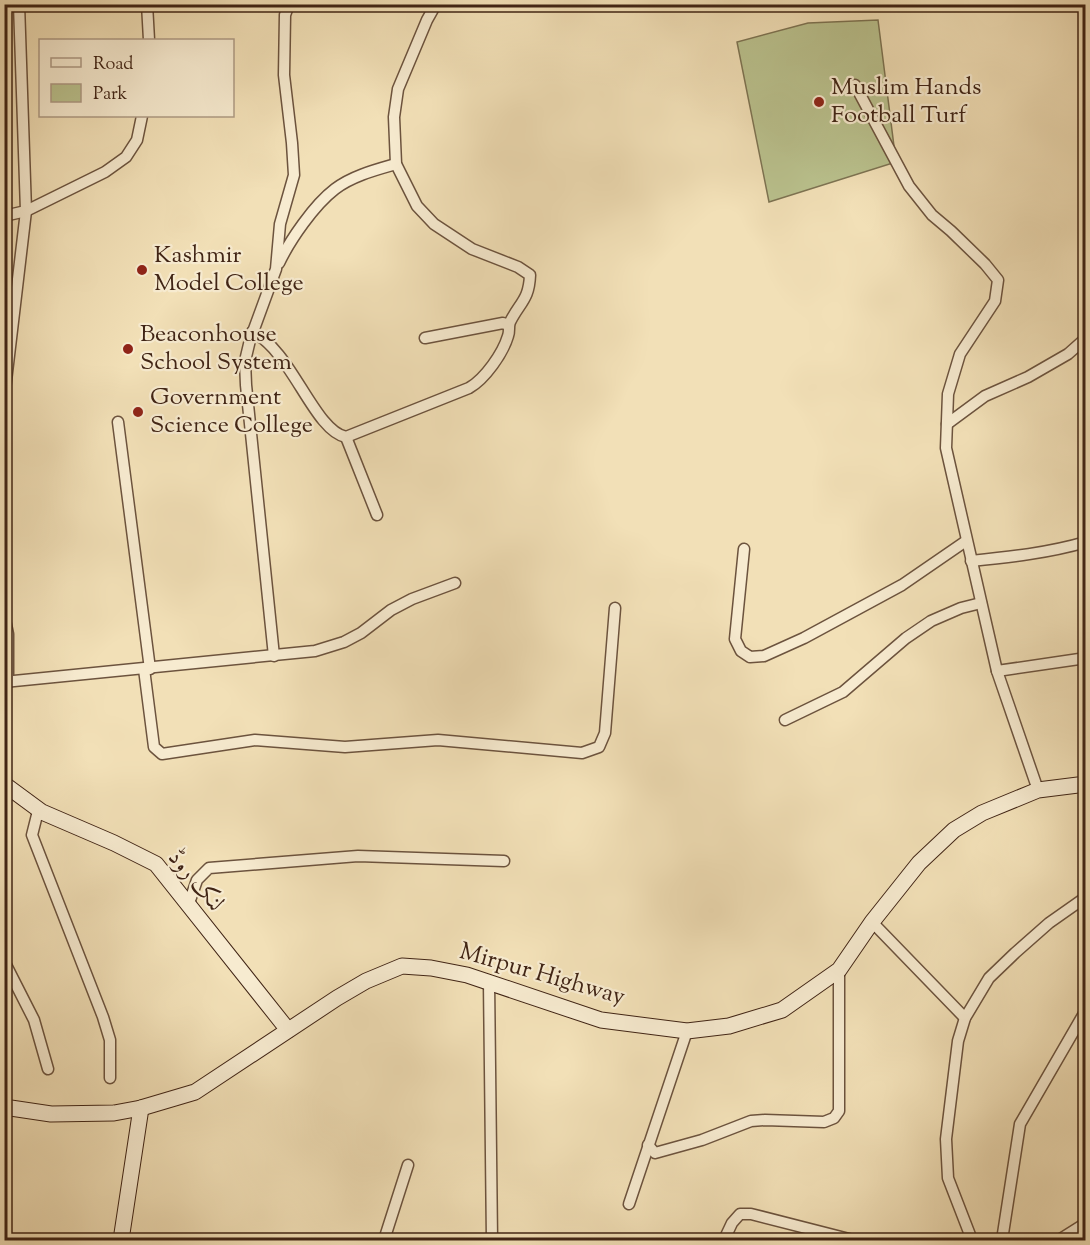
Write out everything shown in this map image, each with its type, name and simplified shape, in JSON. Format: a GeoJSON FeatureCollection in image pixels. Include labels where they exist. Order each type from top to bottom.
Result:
{"type":"FeatureCollection","features":[{"type":"Feature","properties":{"kind":"main road","name":"لنک روڈ"},"geometry":{"type":"LineString","coordinates":[[4,784],[42,812],[156,864],[288,1030]]}},
{"type":"Feature","properties":{"kind":"main road","name":"Mirpur Highway"},"geometry":{"type":"LineString","coordinates":[[4,1107],[51,1114],[114,1113],[141,1108],[195,1092],[366,981],[402,966],[431,968],[467,975],[601,1020],[687,1031],[729,1026],[782,1010],[839,970],[872,922],[919,863],[954,830],[982,813],[1038,790],[1086,784]]}},
{"type":"Feature","properties":{"kind":"main road"},"geometry":{"type":"LineString","coordinates":[[121,1240],[141,1108]]}},
{"type":"Feature","properties":{"kind":"street"},"geometry":{"type":"LineString","coordinates":[[4,398],[27,211],[19,4]]}},
{"type":"Feature","properties":{"kind":"street"},"geometry":{"type":"LineString","coordinates":[[147,4],[148,39]]}},
{"type":"Feature","properties":{"kind":"street"},"geometry":{"type":"LineString","coordinates":[[276,269],[280,224],[294,175],[284,75],[285,15],[289,4]]}},
{"type":"Feature","properties":{"kind":"street"},"geometry":{"type":"LineString","coordinates":[[252,332],[268,340],[327,424],[339,436],[346,437],[478,383],[489,371],[509,334],[508,325],[529,291],[530,275],[518,267],[472,249],[434,224],[417,206],[396,164],[394,117],[398,89],[436,4]]}},
{"type":"Feature","properties":{"kind":"street"},"geometry":{"type":"LineString","coordinates":[[855,85],[909,186],[932,215],[985,264],[998,280],[995,301],[960,354],[948,394],[946,448],[997,671],[1038,790]]}},
{"type":"Feature","properties":{"kind":"street"},"geometry":{"type":"LineString","coordinates":[[4,216],[27,211],[105,172],[126,157],[137,141],[142,117]]}},
{"type":"Feature","properties":{"kind":"street"},"geometry":{"type":"LineString","coordinates":[[274,656],[246,385],[245,361],[252,332],[285,250],[318,207],[336,189],[364,174],[396,164]]}},
{"type":"Feature","properties":{"kind":"street"},"geometry":{"type":"LineString","coordinates":[[425,338],[503,323],[508,325]]}},
{"type":"Feature","properties":{"kind":"street"},"geometry":{"type":"LineString","coordinates":[[947,424],[985,396],[1028,377],[1068,354],[1086,338]]}},
{"type":"Feature","properties":{"kind":"street"},"geometry":{"type":"LineString","coordinates":[[118,422],[154,747],[162,754],[255,740],[345,747],[438,740],[582,753],[599,747],[606,733],[615,608]]}},
{"type":"Feature","properties":{"kind":"street"},"geometry":{"type":"LineString","coordinates":[[346,437],[377,515]]}},
{"type":"Feature","properties":{"kind":"street"},"geometry":{"type":"LineString","coordinates":[[744,549],[735,639],[741,651],[750,657],[764,656],[804,638],[902,585],[966,541]]}},
{"type":"Feature","properties":{"kind":"street"},"geometry":{"type":"LineString","coordinates":[[971,561],[1026,556],[1086,542]]}},
{"type":"Feature","properties":{"kind":"street"},"geometry":{"type":"LineString","coordinates":[[4,615],[8,634],[6,682],[315,651],[344,642],[362,633],[391,610],[412,599],[455,584]]}},
{"type":"Feature","properties":{"kind":"street"},"geometry":{"type":"LineString","coordinates":[[785,720],[843,692],[906,638],[931,621],[961,608],[981,603]]}},
{"type":"Feature","properties":{"kind":"street"},"geometry":{"type":"LineString","coordinates":[[997,671],[1086,658]]}},
{"type":"Feature","properties":{"kind":"street"},"geometry":{"type":"LineString","coordinates":[[42,812],[37,815],[32,835],[103,1017],[110,1040],[110,1078]]}},
{"type":"Feature","properties":{"kind":"street"},"geometry":{"type":"LineString","coordinates":[[188,906],[197,880],[209,868],[358,856],[504,861]]}},
{"type":"Feature","properties":{"kind":"street"},"geometry":{"type":"LineString","coordinates":[[972,1240],[948,1178],[946,1139],[958,1041],[965,1018],[989,978],[1014,953],[1049,923],[1086,897]]}},
{"type":"Feature","properties":{"kind":"street"},"geometry":{"type":"LineString","coordinates":[[872,922],[965,1018]]}},
{"type":"Feature","properties":{"kind":"street"},"geometry":{"type":"LineString","coordinates":[[4,961],[34,1020],[48,1069]]}},
{"type":"Feature","properties":{"kind":"street"},"geometry":{"type":"LineString","coordinates":[[648,1145],[655,1153],[702,1140],[751,1121],[824,1122],[834,1118],[839,1111],[839,970]]}},
{"type":"Feature","properties":{"kind":"street"},"geometry":{"type":"LineString","coordinates":[[489,982],[492,1240]]}},
{"type":"Feature","properties":{"kind":"street"},"geometry":{"type":"LineString","coordinates":[[1002,1240],[1020,1124],[1086,1010]]}},
{"type":"Feature","properties":{"kind":"street"},"geometry":{"type":"LineString","coordinates":[[629,1204],[687,1031]]}},
{"type":"Feature","properties":{"kind":"street"},"geometry":{"type":"LineString","coordinates":[[384,1240],[408,1165]]}},
{"type":"Feature","properties":{"kind":"street"},"geometry":{"type":"LineString","coordinates":[[723,1240],[740,1214],[751,1214],[853,1240]]}},
{"type":"Feature","properties":{"kind":"street"},"geometry":{"type":"LineString","coordinates":[[1059,1240],[1086,1222]]}},
{"type":"Feature","properties":{"kind":"green space","name":"Muslim Hands Football Turf"},"geometry":{"type":"Polygon","coordinates":[[[878,20],[896,162],[769,202],[737,42],[808,23],[878,20]]]}},
{"type":"Feature","properties":{"kind":"place","name":"Muslim Hands Football Turf"},"geometry":{"type":"Point","coordinates":[819,102]}},
{"type":"Feature","properties":{"kind":"place","name":"Kashmir Model College"},"geometry":{"type":"Point","coordinates":[142,270]}},
{"type":"Feature","properties":{"kind":"place","name":"Beaconhouse School System"},"geometry":{"type":"Point","coordinates":[128,349]}},
{"type":"Feature","properties":{"kind":"place","name":"Government Science College"},"geometry":{"type":"Point","coordinates":[138,412]}}]}
